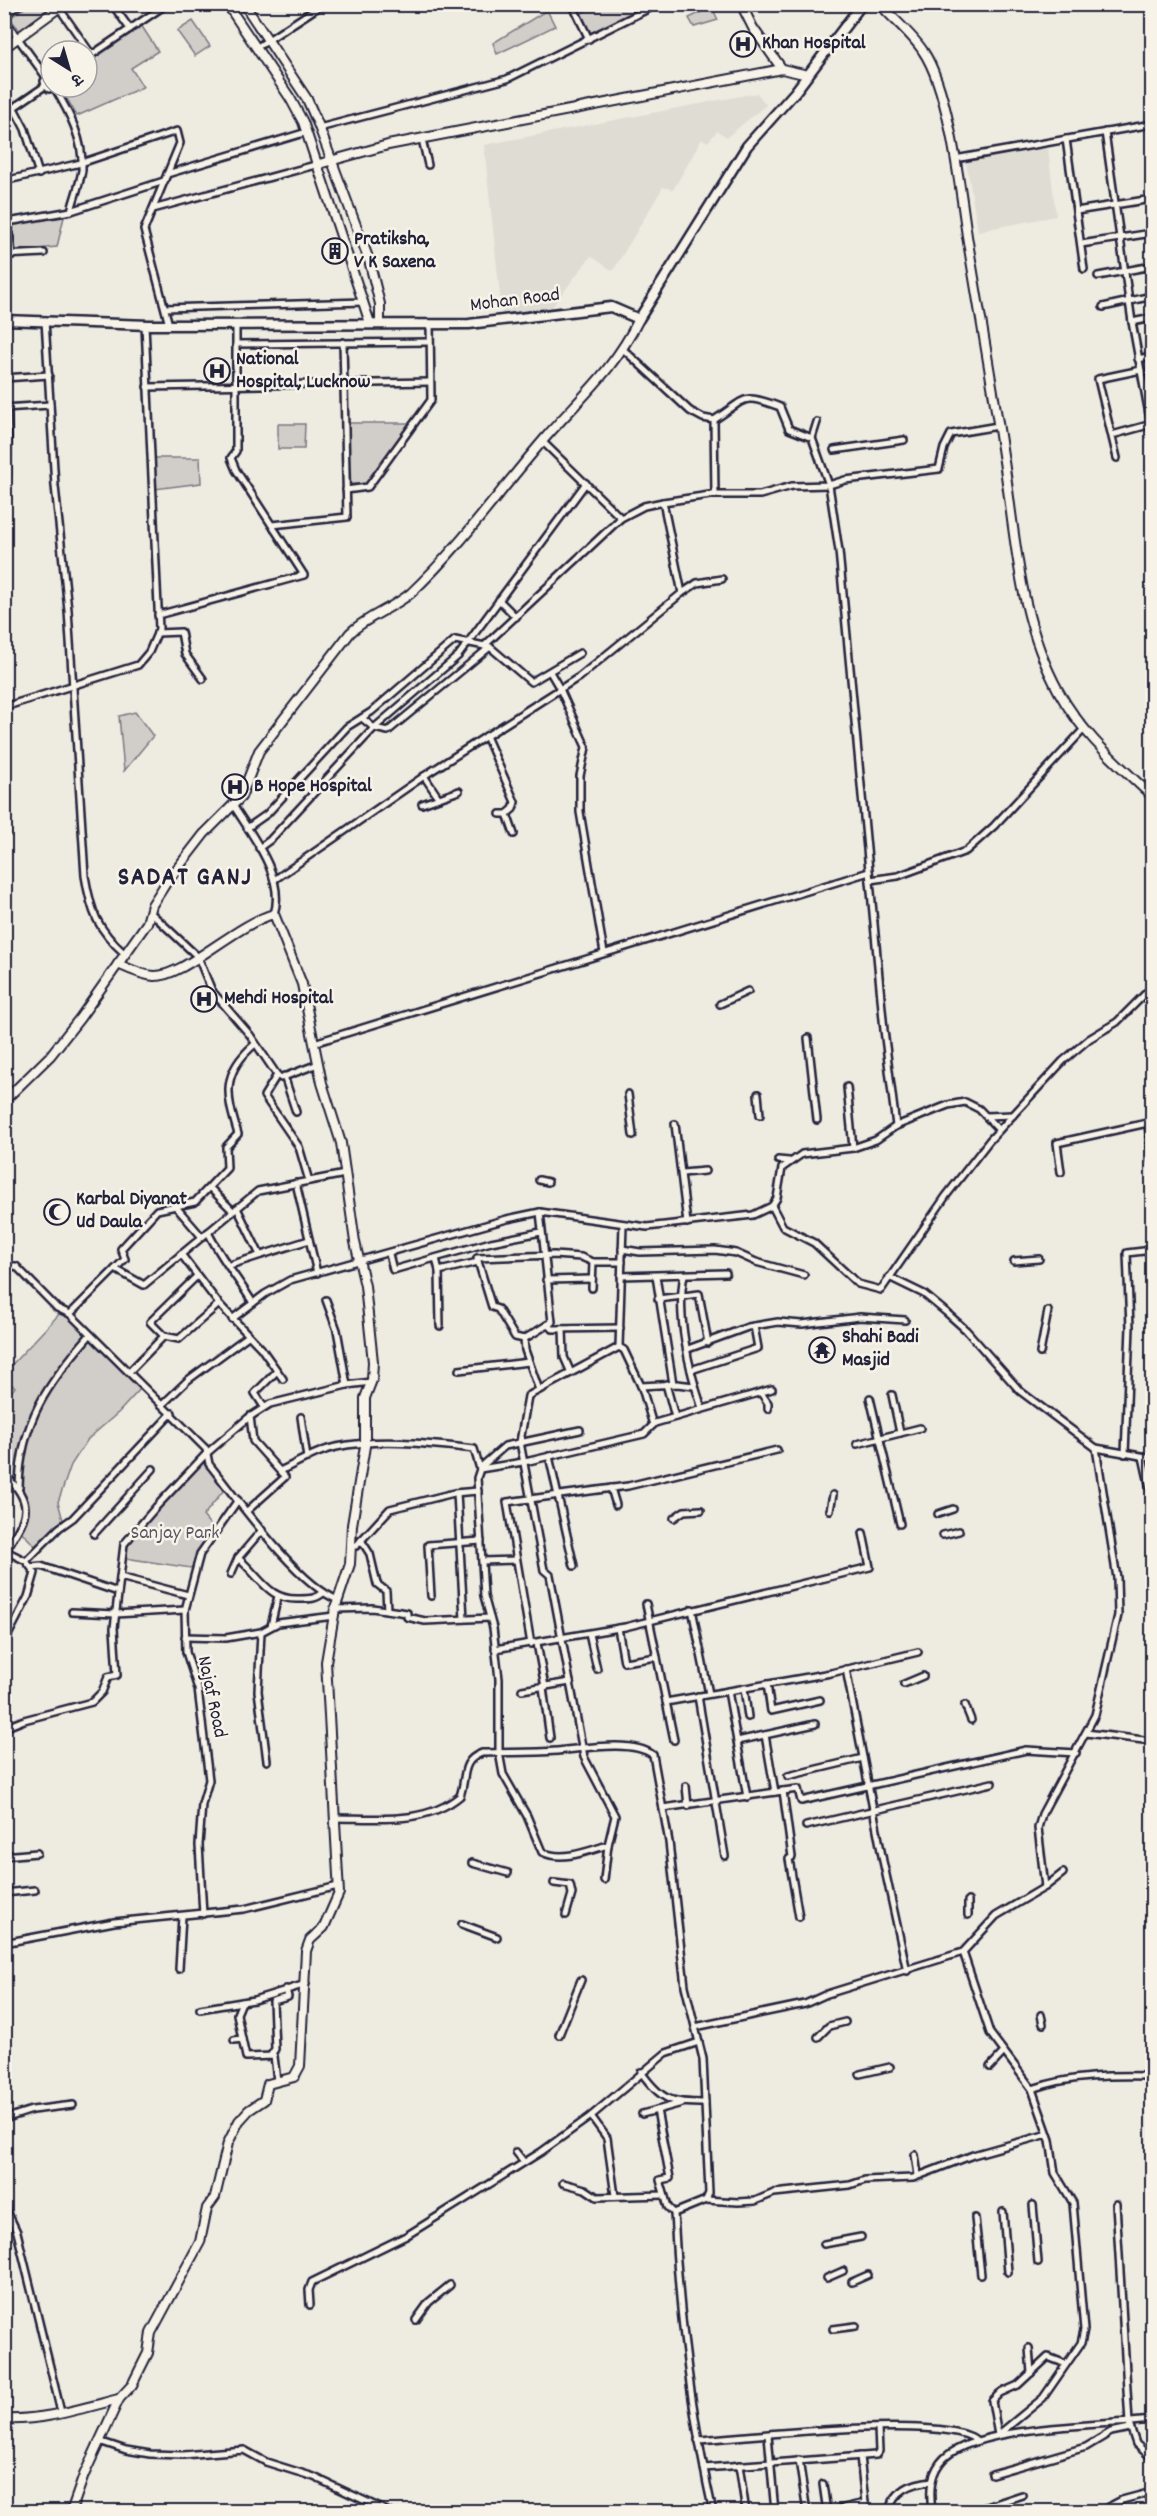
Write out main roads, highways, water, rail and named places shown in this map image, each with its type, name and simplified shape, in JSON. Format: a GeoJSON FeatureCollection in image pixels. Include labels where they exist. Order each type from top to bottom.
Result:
{"type":"FeatureCollection","features":[{"type":"Feature","properties":{"kind":"main road","name":"Mohan Road"},"geometry":{"type":"LineString","coordinates":[[4,320],[145,325],[469,324],[611,307],[639,319],[747,146],[808,75],[862,4]]}},
{"type":"Feature","properties":{"kind":"place","name":"Khan Hospital"},"geometry":{"type":"Point","coordinates":[743,44]}},
{"type":"Feature","properties":{"kind":"place","name":"Pratiksha, V K Saxena"},"geometry":{"type":"Point","coordinates":[335,251]}},
{"type":"Feature","properties":{"kind":"place","name":"National Hospital, Lucknow"},"geometry":{"type":"Point","coordinates":[217,371]}},
{"type":"Feature","properties":{"kind":"place","name":"B Hope Hospital"},"geometry":{"type":"Point","coordinates":[235,787]}},
{"type":"Feature","properties":{"kind":"place","name":"Mehdi Hospital"},"geometry":{"type":"Point","coordinates":[204,999]}},
{"type":"Feature","properties":{"kind":"place","name":"Karbal Diyanat Ud Daula"},"geometry":{"type":"Point","coordinates":[57,1212]}},
{"type":"Feature","properties":{"kind":"place","name":"Shahi Badi Masjid"},"geometry":{"type":"Point","coordinates":[822,1350]}},
{"type":"Feature","properties":{"kind":"district","name":"SADAT GANJ"},"geometry":{"type":"Point","coordinates":[185,878]}},
{"type":"Feature","properties":{"kind":"park label","name":"Sanjay Park"},"geometry":{"type":"Point","coordinates":[175,1534]}}]}
